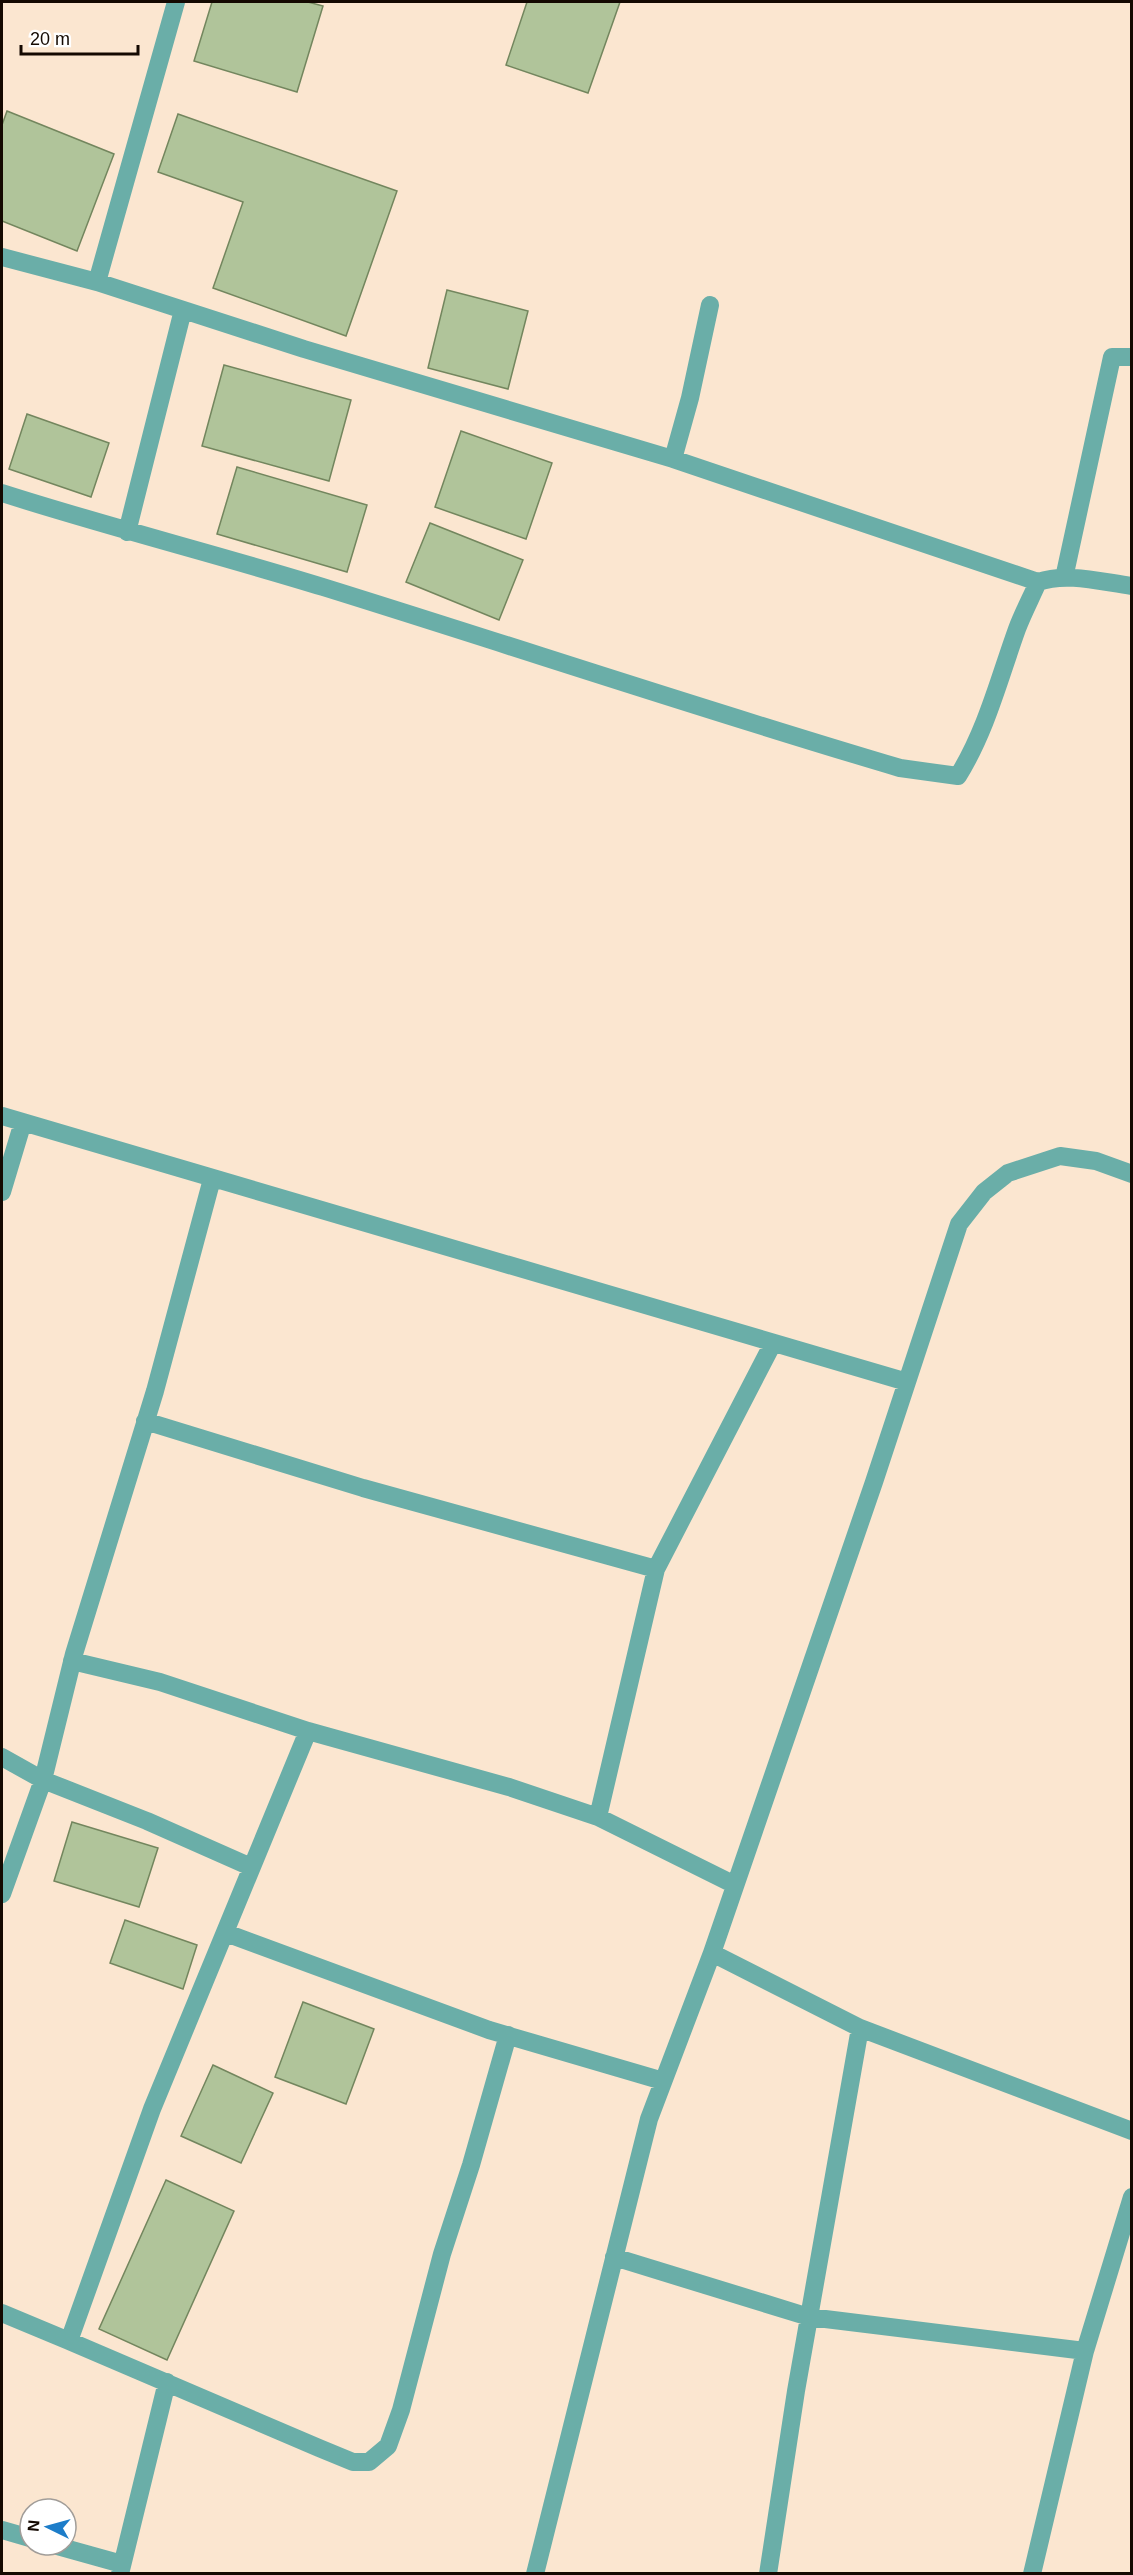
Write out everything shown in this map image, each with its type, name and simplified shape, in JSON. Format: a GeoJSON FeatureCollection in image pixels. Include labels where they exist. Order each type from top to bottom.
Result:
{"type":"FeatureCollection","features":[{"type":"Feature","properties":{"kind":"street"},"geometry":{"type":"LineString","coordinates":[[97,282],[176,2]]}},
{"type":"Feature","properties":{"kind":"street"},"geometry":{"type":"LineString","coordinates":[[2,257],[97,282],[391,376],[674,459],[1038,582],[1049,578],[1064,578],[1131,586]]}},
{"type":"Feature","properties":{"kind":"street"},"geometry":{"type":"LineString","coordinates":[[674,459],[710,305]]}},
{"type":"Feature","properties":{"kind":"street"},"geometry":{"type":"LineString","coordinates":[[127,532],[183,310]]}},
{"type":"Feature","properties":{"kind":"street"},"geometry":{"type":"LineString","coordinates":[[1064,578],[1112,357],[1131,357]]}},
{"type":"Feature","properties":{"kind":"street"},"geometry":{"type":"LineString","coordinates":[[2,493],[127,532],[321,587],[889,765],[958,776],[970,756],[988,715],[1018,626],[1038,582]]}},
{"type":"Feature","properties":{"kind":"street"},"geometry":{"type":"LineString","coordinates":[[2,1116],[907,1382]]}},
{"type":"Feature","properties":{"kind":"street"},"geometry":{"type":"LineString","coordinates":[[2,1192],[23,1122]]}},
{"type":"Feature","properties":{"kind":"street"},"geometry":{"type":"LineString","coordinates":[[536,2574],[649,2119],[712,1953],[959,1224],[984,1192],[1008,1173],[1060,1156],[1096,1161],[1131,1174]]}},
{"type":"Feature","properties":{"kind":"street"},"geometry":{"type":"LineString","coordinates":[[2,1894],[43,1780],[72,1661],[145,1421],[212,1179]]}},
{"type":"Feature","properties":{"kind":"street"},"geometry":{"type":"LineString","coordinates":[[598,1817],[656,1569],[773,1343]]}},
{"type":"Feature","properties":{"kind":"street"},"geometry":{"type":"LineString","coordinates":[[145,1421],[374,1491],[656,1569]]}},
{"type":"Feature","properties":{"kind":"street"},"geometry":{"type":"LineString","coordinates":[[72,1661],[160,1682],[308,1731],[509,1787],[598,1817],[735,1885]]}},
{"type":"Feature","properties":{"kind":"street"},"geometry":{"type":"LineString","coordinates":[[69,2341],[152,2109],[308,1731]]}},
{"type":"Feature","properties":{"kind":"street"},"geometry":{"type":"LineString","coordinates":[[2,1757],[43,1780],[147,1821],[251,1867]]}},
{"type":"Feature","properties":{"kind":"street"},"geometry":{"type":"LineString","coordinates":[[226,1932],[508,2035],[663,2081]]}},
{"type":"Feature","properties":{"kind":"street"},"geometry":{"type":"LineString","coordinates":[[712,1953],[860,2028],[1131,2131]]}},
{"type":"Feature","properties":{"kind":"street"},"geometry":{"type":"LineString","coordinates":[[768,2574],[809,2317],[860,2028]]}},
{"type":"Feature","properties":{"kind":"street"},"geometry":{"type":"LineString","coordinates":[[2,2313],[353,2462],[369,2462],[388,2446],[401,2410],[442,2254],[471,2165],[508,2035]]}},
{"type":"Feature","properties":{"kind":"street"},"geometry":{"type":"LineString","coordinates":[[1032,2574],[1085,2351],[1131,2197]]}},
{"type":"Feature","properties":{"kind":"street"},"geometry":{"type":"LineString","coordinates":[[614,2257],[809,2317],[1085,2351]]}},
{"type":"Feature","properties":{"kind":"street"},"geometry":{"type":"LineString","coordinates":[[78,2554],[121,2569],[167,2382]]}},
{"type":"Feature","properties":{"kind":"street"},"geometry":{"type":"LineString","coordinates":[[2,2530],[18,2535]]}},
{"type":"Feature","properties":{"kind":"building"},"geometry":{"type":"Polygon","coordinates":[[[212,2],[308,2],[323,6],[297,92],[194,61],[212,2]]]}},
{"type":"Feature","properties":{"kind":"building"},"geometry":{"type":"Polygon","coordinates":[[[527,2],[620,2],[588,93],[506,65],[527,2]]]}},
{"type":"Feature","properties":{"kind":"building"},"geometry":{"type":"Polygon","coordinates":[[[7,111],[114,154],[77,251],[2,221],[2,125],[7,111]]]}},
{"type":"Feature","properties":{"kind":"building"},"geometry":{"type":"Polygon","coordinates":[[[178,114],[397,191],[346,336],[213,288],[243,202],[158,172],[178,114]]]}},
{"type":"Feature","properties":{"kind":"building"},"geometry":{"type":"Polygon","coordinates":[[[447,290],[528,311],[508,389],[428,368],[447,290]]]}},
{"type":"Feature","properties":{"kind":"building"},"geometry":{"type":"Polygon","coordinates":[[[224,365],[351,400],[329,481],[202,446],[224,365]]]}},
{"type":"Feature","properties":{"kind":"building"},"geometry":{"type":"Polygon","coordinates":[[[27,414],[109,443],[91,497],[9,469],[27,414]]]}},
{"type":"Feature","properties":{"kind":"building"},"geometry":{"type":"Polygon","coordinates":[[[461,431],[552,463],[526,539],[435,507],[461,431]]]}},
{"type":"Feature","properties":{"kind":"building"},"geometry":{"type":"Polygon","coordinates":[[[237,467],[367,505],[347,572],[217,534],[237,467]]]}},
{"type":"Feature","properties":{"kind":"building"},"geometry":{"type":"Polygon","coordinates":[[[430,523],[523,560],[499,620],[406,582],[430,523]]]}},
{"type":"Feature","properties":{"kind":"building"},"geometry":{"type":"Polygon","coordinates":[[[72,1822],[158,1848],[139,1907],[54,1881],[72,1822]]]}},
{"type":"Feature","properties":{"kind":"building"},"geometry":{"type":"Polygon","coordinates":[[[125,1920],[197,1945],[183,1989],[110,1963],[125,1920]]]}},
{"type":"Feature","properties":{"kind":"building"},"geometry":{"type":"Polygon","coordinates":[[[303,2002],[374,2029],[346,2104],[275,2077],[303,2002]]]}},
{"type":"Feature","properties":{"kind":"building"},"geometry":{"type":"Polygon","coordinates":[[[213,2065],[273,2093],[241,2163],[181,2136],[213,2065]]]}},
{"type":"Feature","properties":{"kind":"building"},"geometry":{"type":"Polygon","coordinates":[[[166,2180],[234,2211],[167,2360],[99,2329],[166,2180]]]}}]}
